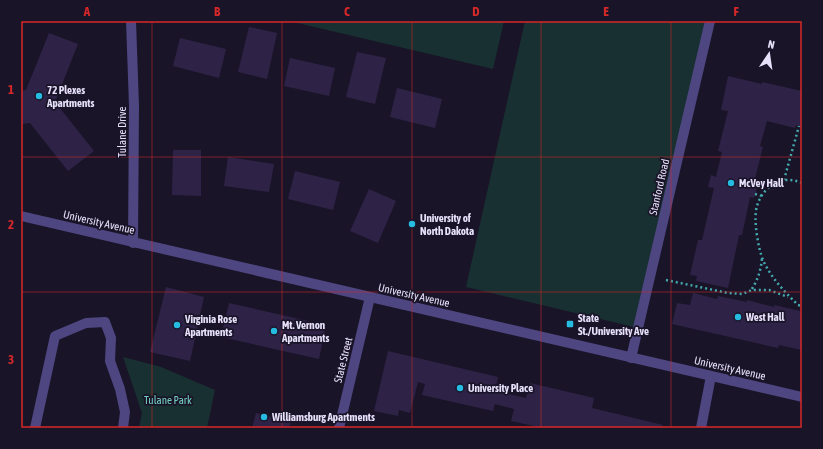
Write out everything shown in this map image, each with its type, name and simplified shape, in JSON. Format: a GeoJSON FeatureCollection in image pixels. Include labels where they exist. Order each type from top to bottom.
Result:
{"type":"FeatureCollection","features":[{"type":"Feature","properties":{"kind":"street","name":"Tulane Drive"},"geometry":{"type":"LineString","coordinates":[[131,21],[134,106],[133,242]]}},
{"type":"Feature","properties":{"kind":"street","name":"Stanford Road"},"geometry":{"type":"LineString","coordinates":[[631,358],[710,21]]}},
{"type":"Feature","properties":{"kind":"street","name":"University Avenue"},"geometry":{"type":"LineString","coordinates":[[21,216],[802,397]]}},
{"type":"Feature","properties":{"kind":"street","name":"State Street"},"geometry":{"type":"LineString","coordinates":[[339,428],[370,297]]}},
{"type":"Feature","properties":{"kind":"street"},"geometry":{"type":"LineString","coordinates":[[35,428],[55,336],[86,323],[106,322],[111,338],[110,361],[120,389],[125,412],[123,428]]}},
{"type":"Feature","properties":{"kind":"street"},"geometry":{"type":"LineString","coordinates":[[701,428],[711,376]]}},
{"type":"Feature","properties":{"kind":"path"},"geometry":{"type":"LineString","coordinates":[[784,180],[799,126]]}},
{"type":"Feature","properties":{"kind":"path"},"geometry":{"type":"LineString","coordinates":[[752,290],[758,280],[762,267],[762,256],[756,231],[757,206],[771,184],[784,180],[802,183]]}},
{"type":"Feature","properties":{"kind":"path"},"geometry":{"type":"LineString","coordinates":[[755,194],[762,196]]}},
{"type":"Feature","properties":{"kind":"path"},"geometry":{"type":"LineString","coordinates":[[762,256],[778,285],[798,305],[802,306]]}},
{"type":"Feature","properties":{"kind":"path"},"geometry":{"type":"LineString","coordinates":[[666,280],[728,293],[742,294],[752,290],[768,290],[792,299]]}},
{"type":"Feature","properties":{"kind":"green space"},"geometry":{"type":"Polygon","coordinates":[[[289,21],[504,21],[493,69],[289,21]]]}},
{"type":"Feature","properties":{"kind":"green space"},"geometry":{"type":"Polygon","coordinates":[[[525,21],[710,21],[638,328],[466,287],[525,21]]]}},
{"type":"Feature","properties":{"kind":"green space","name":"Tulane Park"},"geometry":{"type":"Polygon","coordinates":[[[123,357],[161,367],[215,390],[207,428],[139,428],[142,413],[123,357]]]}},
{"type":"Feature","properties":{"kind":"building"},"geometry":{"type":"Polygon","coordinates":[[[249,27],[277,33],[267,79],[238,72],[249,27]]]}},
{"type":"Feature","properties":{"kind":"building","name":"72 Plexes Apartments"},"geometry":{"type":"Polygon","coordinates":[[[49,33],[78,44],[55,102],[94,151],[68,171],[30,123],[21,124],[21,91],[26,90],[49,33]]]}},
{"type":"Feature","properties":{"kind":"building"},"geometry":{"type":"Polygon","coordinates":[[[180,38],[226,49],[219,78],[173,66],[180,38]]]}},
{"type":"Feature","properties":{"kind":"building"},"geometry":{"type":"Polygon","coordinates":[[[357,52],[386,58],[375,104],[346,97],[357,52]]]}},
{"type":"Feature","properties":{"kind":"building"},"geometry":{"type":"Polygon","coordinates":[[[290,58],[335,68],[329,96],[284,86],[290,58]]]}},
{"type":"Feature","properties":{"kind":"building","name":"McVey Hall"},"geometry":{"type":"Polygon","coordinates":[[[728,76],[802,91],[802,127],[796,125],[795,128],[767,121],[760,146],[763,147],[753,186],[757,187],[754,198],[750,197],[742,235],[739,235],[728,288],[696,281],[697,276],[690,275],[698,240],[702,240],[714,188],[708,187],[711,175],[716,177],[722,152],[718,151],[728,111],[721,110],[728,76]]]}},
{"type":"Feature","properties":{"kind":"building"},"geometry":{"type":"Polygon","coordinates":[[[397,88],[442,99],[435,128],[390,117],[397,88]]]}},
{"type":"Feature","properties":{"kind":"building"},"geometry":{"type":"Polygon","coordinates":[[[173,150],[201,150],[201,196],[172,195],[173,150]]]}},
{"type":"Feature","properties":{"kind":"building"},"geometry":{"type":"Polygon","coordinates":[[[228,157],[274,164],[269,192],[224,186],[228,157]]]}},
{"type":"Feature","properties":{"kind":"building"},"geometry":{"type":"Polygon","coordinates":[[[295,171],[340,182],[333,210],[288,199],[295,171]]]}},
{"type":"Feature","properties":{"kind":"building"},"geometry":{"type":"Polygon","coordinates":[[[369,189],[396,201],[378,243],[350,231],[369,189]]]}},
{"type":"Feature","properties":{"kind":"building","name":"Virginia Rose Apartments"},"geometry":{"type":"Polygon","coordinates":[[[166,287],[204,297],[190,361],[150,352],[166,287]]]}},
{"type":"Feature","properties":{"kind":"building","name":"West Hall"},"geometry":{"type":"Polygon","coordinates":[[[693,293],[717,299],[718,296],[747,302],[747,300],[774,307],[774,305],[800,311],[802,309],[802,350],[779,345],[778,348],[672,324],[677,303],[690,305],[693,293]]]}},
{"type":"Feature","properties":{"kind":"building","name":"Mt. Vernon Apartments"},"geometry":{"type":"Polygon","coordinates":[[[229,303],[326,325],[319,359],[221,337],[229,303]]]}},
{"type":"Feature","properties":{"kind":"building","name":"University Place"},"geometry":{"type":"Polygon","coordinates":[[[388,351],[498,377],[495,391],[526,398],[530,383],[594,398],[592,408],[663,425],[662,428],[543,428],[511,421],[514,409],[495,404],[493,411],[422,395],[425,384],[418,382],[410,413],[399,410],[398,416],[374,411],[388,351]]]}},
{"type":"Feature","properties":{"kind":"building","name":"Williamsburg Apartments"},"geometry":{"type":"Polygon","coordinates":[[[256,413],[291,422],[289,428],[252,428],[256,413]]]}},
{"type":"Feature","properties":{"kind":"place","name":"72 Plexes Apartments"},"geometry":{"type":"Point","coordinates":[39,96]}},
{"type":"Feature","properties":{"kind":"place","name":"McVey Hall"},"geometry":{"type":"Point","coordinates":[731,183]}},
{"type":"Feature","properties":{"kind":"place","name":"University of North Dakota"},"geometry":{"type":"Point","coordinates":[412,224]}},
{"type":"Feature","properties":{"kind":"place","name":"West Hall"},"geometry":{"type":"Point","coordinates":[738,317]}},
{"type":"Feature","properties":{"kind":"place","name":"State St./University Ave"},"geometry":{"type":"Point","coordinates":[570,324]}},
{"type":"Feature","properties":{"kind":"place","name":"Virginia Rose Apartments"},"geometry":{"type":"Point","coordinates":[177,325]}},
{"type":"Feature","properties":{"kind":"place","name":"Mt. Vernon Apartments"},"geometry":{"type":"Point","coordinates":[274,331]}},
{"type":"Feature","properties":{"kind":"place","name":"University Place"},"geometry":{"type":"Point","coordinates":[460,388]}},
{"type":"Feature","properties":{"kind":"place","name":"Williamsburg Apartments"},"geometry":{"type":"Point","coordinates":[264,417]}}]}
